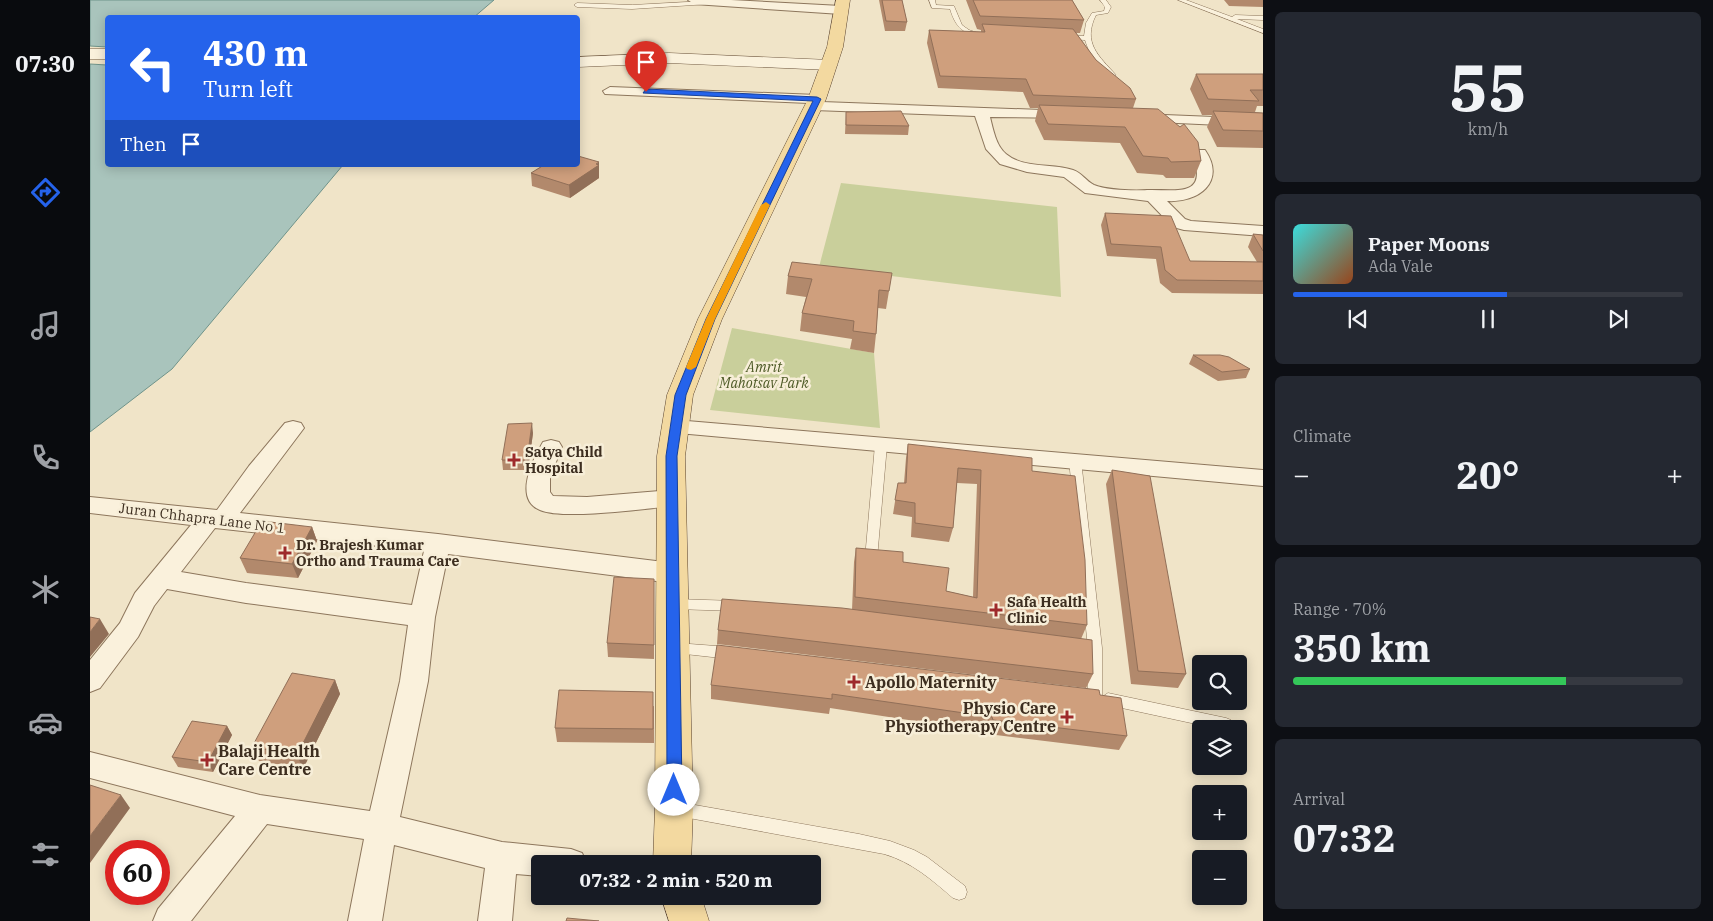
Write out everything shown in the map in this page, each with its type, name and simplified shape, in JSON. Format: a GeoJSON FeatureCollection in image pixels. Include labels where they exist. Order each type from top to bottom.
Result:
{"type":"FeatureCollection","features":[{"type":"Feature","properties":{"kind":"main road"},"geometry":{"type":"LineString","coordinates":[[672,855],[674,808],[671,456],[680,395],[710,319],[816,102],[835,47],[842,5]]}},
{"type":"Feature","properties":{"kind":"main road"},"geometry":{"type":"LineString","coordinates":[[684,905],[689,921]]}},
{"type":"Feature","properties":{"kind":"street"},"geometry":{"type":"LineString","coordinates":[[694,0],[707,2],[842,5]]}},
{"type":"Feature","properties":{"kind":"street"},"geometry":{"type":"LineString","coordinates":[[90,54],[105,54]]}},
{"type":"Feature","properties":{"kind":"street"},"geometry":{"type":"LineString","coordinates":[[580,57],[596,61]]}},
{"type":"Feature","properties":{"kind":"street"},"geometry":{"type":"LineString","coordinates":[[580,62],[677,58],[830,65]]}},
{"type":"Feature","properties":{"kind":"street"},"geometry":{"type":"LineString","coordinates":[[610,90],[981,112],[1085,116]]}},
{"type":"Feature","properties":{"kind":"street"},"geometry":{"type":"LineString","coordinates":[[981,112],[993,150],[1006,163],[1069,173],[1084,188],[1091,190],[1145,195],[1187,196],[1199,189],[1205,172],[1200,153]]}},
{"type":"Feature","properties":{"kind":"street"},"geometry":{"type":"LineString","coordinates":[[1123,117],[1140,114],[1263,122]]}},
{"type":"Feature","properties":{"kind":"street"},"geometry":{"type":"LineString","coordinates":[[1145,195],[1159,201],[1179,222],[1190,226],[1263,231]]}},
{"type":"Feature","properties":{"kind":"street"},"geometry":{"type":"LineString","coordinates":[[675,427],[1075,460],[1263,478]]}},
{"type":"Feature","properties":{"kind":"street"},"geometry":{"type":"LineString","coordinates":[[90,680],[129,630],[144,600],[161,578],[216,520],[294,428]]}},
{"type":"Feature","properties":{"kind":"street"},"geometry":{"type":"LineString","coordinates":[[552,447],[538,486],[539,496],[548,504],[595,504],[672,498]]}},
{"type":"Feature","properties":{"kind":"street","name":"Juran Chhapra Lane No 1"},"geometry":{"type":"LineString","coordinates":[[90,505],[438,543],[672,572]]}},
{"type":"Feature","properties":{"kind":"street"},"geometry":{"type":"LineString","coordinates":[[364,921],[382,827],[414,681],[422,617],[438,543]]}},
{"type":"Feature","properties":{"kind":"street"},"geometry":{"type":"LineString","coordinates":[[161,578],[246,593],[422,617]]}},
{"type":"Feature","properties":{"kind":"street"},"geometry":{"type":"LineString","coordinates":[[90,765],[260,809],[382,827],[502,857],[531,860]]}},
{"type":"Feature","properties":{"kind":"street"},"geometry":{"type":"LineString","coordinates":[[170,921],[260,809]]}},
{"type":"Feature","properties":{"kind":"street"},"geometry":{"type":"LineString","coordinates":[[495,921],[502,857]]}},
{"type":"Feature","properties":{"kind":"street"},"geometry":{"type":"LineString","coordinates":[[676,905],[679,921]]}},
{"type":"Feature","properties":{"kind":"lane"},"geometry":{"type":"LineString","coordinates":[[932,0],[934,7],[952,7],[958,25],[964,31],[986,35]]}},
{"type":"Feature","properties":{"kind":"lane"},"geometry":{"type":"LineString","coordinates":[[1104,0],[1108,7],[1106,12],[1094,14],[1087,28],[1087,38],[1091,51],[1096,58],[1118,81]]}},
{"type":"Feature","properties":{"kind":"lane"},"geometry":{"type":"LineString","coordinates":[[1181,0],[1263,31]]}},
{"type":"Feature","properties":{"kind":"lane"},"geometry":{"type":"LineString","coordinates":[[577,5],[632,7],[707,2]]}},
{"type":"Feature","properties":{"kind":"lane"},"geometry":{"type":"LineString","coordinates":[[1226,17],[1263,18]]}},
{"type":"Feature","properties":{"kind":"lane"},"geometry":{"type":"LineString","coordinates":[[1059,37],[1087,38]]}},
{"type":"Feature","properties":{"kind":"lane"},"geometry":{"type":"LineString","coordinates":[[871,559],[881,445]]}},
{"type":"Feature","properties":{"kind":"lane"},"geometry":{"type":"LineString","coordinates":[[1075,460],[1091,648],[1090,696],[1207,720]]}},
{"type":"Feature","properties":{"kind":"lane"},"geometry":{"type":"LineString","coordinates":[[673,604],[753,608]]}},
{"type":"Feature","properties":{"kind":"lane"},"geometry":{"type":"LineString","coordinates":[[673,648],[747,654]]}},
{"type":"Feature","properties":{"kind":"lane"},"geometry":{"type":"LineString","coordinates":[[674,808],[860,840],[909,855],[959,892]]}},
{"type":"Feature","properties":{"kind":"green space"},"geometry":{"type":"Polygon","coordinates":[[[841,183],[1057,207],[1061,297],[819,267],[841,183]]]}},
{"type":"Feature","properties":{"kind":"green space","name":"Amrit Mahotsav Park"},"geometry":{"type":"Polygon","coordinates":[[[732,328],[874,353],[880,428],[710,410],[732,328]]]}},
{"type":"Feature","properties":{"kind":"water"},"geometry":{"type":"Polygon","coordinates":[[[90,0],[494,0],[476,15],[105,15],[105,47],[90,46],[90,0]]]}},
{"type":"Feature","properties":{"kind":"water"},"geometry":{"type":"Polygon","coordinates":[[[90,64],[105,65],[105,167],[341,167],[172,369],[90,432],[90,64]]]}},
{"type":"Feature","properties":{"kind":"building"},"geometry":{"type":"Polygon","coordinates":[[[882,0],[902,0],[907,22],[886,21],[882,0]]]}},
{"type":"Feature","properties":{"kind":"building"},"geometry":{"type":"Polygon","coordinates":[[[973,0],[1072,0],[1084,20],[980,16],[973,0]]]}},
{"type":"Feature","properties":{"kind":"building"},"geometry":{"type":"Polygon","coordinates":[[[982,24],[1073,29],[1096,60],[1130,88],[1136,99],[1033,95],[1026,79],[940,76],[929,30],[985,32],[982,24]]]}},
{"type":"Feature","properties":{"kind":"building"},"geometry":{"type":"Polygon","coordinates":[[[1196,74],[1263,74],[1263,90],[1250,90],[1259,101],[1208,99],[1196,74]]]}},
{"type":"Feature","properties":{"kind":"building"},"geometry":{"type":"Polygon","coordinates":[[[1039,105],[1158,109],[1180,127],[1184,124],[1198,142],[1201,161],[1171,162],[1168,158],[1143,156],[1125,127],[1048,124],[1039,105]]]}},
{"type":"Feature","properties":{"kind":"building"},"geometry":{"type":"Polygon","coordinates":[[[901,111],[909,126],[846,125],[846,112],[901,111]]]}},
{"type":"Feature","properties":{"kind":"building"},"geometry":{"type":"Polygon","coordinates":[[[1213,111],[1263,113],[1263,131],[1223,130],[1213,111]]]}},
{"type":"Feature","properties":{"kind":"building"},"geometry":{"type":"Polygon","coordinates":[[[580,157],[599,162],[596,164],[599,165],[569,185],[531,173],[541,167],[580,167],[580,157]]]}},
{"type":"Feature","properties":{"kind":"building"},"geometry":{"type":"Polygon","coordinates":[[[1105,213],[1171,216],[1190,261],[1263,262],[1263,281],[1177,280],[1165,270],[1161,247],[1111,244],[1105,213]]]}},
{"type":"Feature","properties":{"kind":"building"},"geometry":{"type":"Polygon","coordinates":[[[1253,234],[1263,235],[1263,251],[1253,234]]]}},
{"type":"Feature","properties":{"kind":"building"},"geometry":{"type":"Polygon","coordinates":[[[792,262],[892,273],[889,291],[879,290],[876,334],[853,331],[854,321],[802,313],[812,279],[788,276],[792,262]]]}},
{"type":"Feature","properties":{"kind":"building"},"geometry":{"type":"Polygon","coordinates":[[[1193,355],[1229,357],[1250,369],[1222,372],[1193,355]]]}},
{"type":"Feature","properties":{"kind":"building"},"geometry":{"type":"Polygon","coordinates":[[[532,423],[527,460],[502,460],[508,424],[532,423]]]}},
{"type":"Feature","properties":{"kind":"building"},"geometry":{"type":"Polygon","coordinates":[[[908,444],[1032,458],[1032,471],[1075,476],[1085,560],[1087,625],[855,597],[856,548],[903,552],[903,562],[949,568],[946,591],[977,598],[981,470],[958,468],[953,528],[915,523],[915,503],[895,500],[898,483],[906,483],[908,444]]]}},
{"type":"Feature","properties":{"kind":"building"},"geometry":{"type":"Polygon","coordinates":[[[1112,470],[1150,476],[1186,674],[1138,671],[1112,470]]]}},
{"type":"Feature","properties":{"kind":"building"},"geometry":{"type":"Polygon","coordinates":[[[262,521],[312,527],[292,564],[240,558],[262,521]]]}},
{"type":"Feature","properties":{"kind":"building"},"geometry":{"type":"Polygon","coordinates":[[[614,577],[654,579],[654,645],[607,643],[614,577]]]}},
{"type":"Feature","properties":{"kind":"building"},"geometry":{"type":"Polygon","coordinates":[[[722,599],[842,608],[1092,640],[1093,674],[718,630],[722,599]]]}},
{"type":"Feature","properties":{"kind":"building"},"geometry":{"type":"Polygon","coordinates":[[[90,617],[100,619],[90,632],[90,617]]]}},
{"type":"Feature","properties":{"kind":"building"},"geometry":{"type":"Polygon","coordinates":[[[717,645],[1099,690],[1100,695],[1121,698],[1127,736],[993,720],[992,717],[832,694],[832,699],[711,685],[717,645]]]}},
{"type":"Feature","properties":{"kind":"building"},"geometry":{"type":"Polygon","coordinates":[[[292,673],[335,680],[297,755],[252,747],[292,673]]]}},
{"type":"Feature","properties":{"kind":"building"},"geometry":{"type":"Polygon","coordinates":[[[559,690],[653,692],[653,729],[555,728],[559,690]]]}},
{"type":"Feature","properties":{"kind":"building"},"geometry":{"type":"Polygon","coordinates":[[[192,721],[227,726],[208,762],[172,757],[192,721]]]}},
{"type":"Feature","properties":{"kind":"building"},"geometry":{"type":"Polygon","coordinates":[[[90,785],[121,795],[90,836],[90,785]]]}},
{"type":"Feature","properties":{"kind":"building"},"geometry":{"type":"Polygon","coordinates":[[[567,918],[599,921],[566,921],[567,918]]]}},
{"type":"Feature","properties":{"kind":"slow traffic"},"geometry":{"type":"LineString","coordinates":[[691,367],[710,319],[766,205]]}},
{"type":"Feature","properties":{"kind":"place","name":"Satya Child Hospital"},"geometry":{"type":"Point","coordinates":[514,460]}},
{"type":"Feature","properties":{"kind":"place","name":"Dr. Brajesh Kumar Ortho and Trauma Care"},"geometry":{"type":"Point","coordinates":[285,553]}},
{"type":"Feature","properties":{"kind":"place","name":"Safa Health Clinic"},"geometry":{"type":"Point","coordinates":[996,610]}},
{"type":"Feature","properties":{"kind":"place","name":"Apollo Maternity"},"geometry":{"type":"Point","coordinates":[854,682]}},
{"type":"Feature","properties":{"kind":"place","name":"Physio Care Physiotherapy Centre"},"geometry":{"type":"Point","coordinates":[1067,717]}},
{"type":"Feature","properties":{"kind":"place","name":"Balaji Health Care Centre"},"geometry":{"type":"Point","coordinates":[207,760]}},
{"type":"Feature","properties":{"kind":"route"},"geometry":{"type":"LineString","coordinates":[[646,92],[817,99],[710,319],[680,395],[671,456],[674,790]]}}]}
